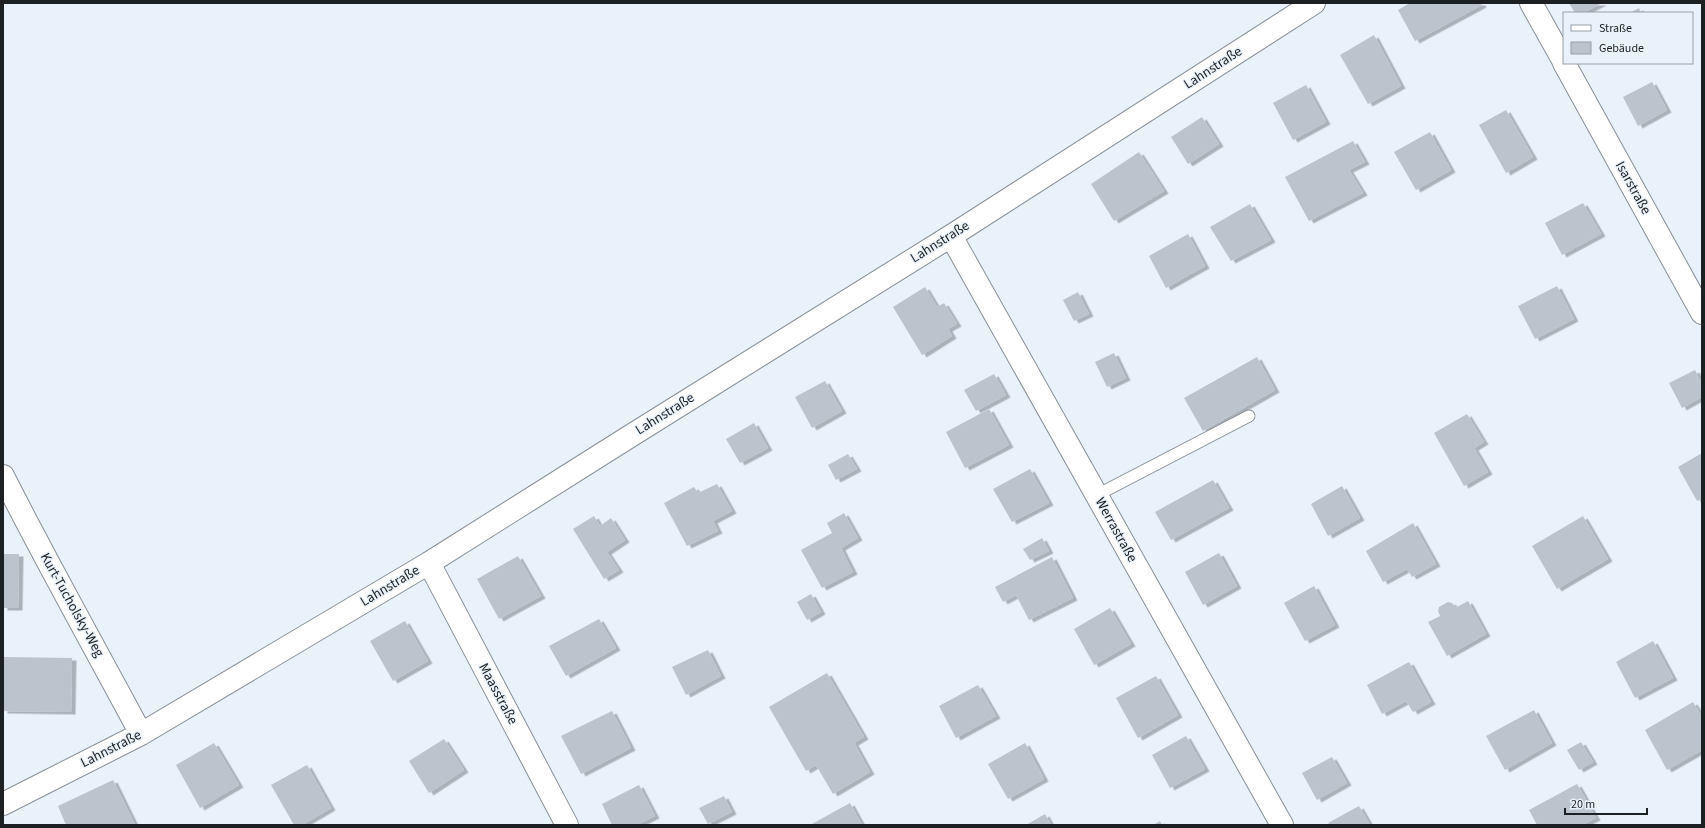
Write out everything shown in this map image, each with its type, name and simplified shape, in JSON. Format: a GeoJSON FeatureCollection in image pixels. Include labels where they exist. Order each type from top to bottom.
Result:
{"type":"FeatureCollection","features":[{"type":"Feature","properties":{"kind":"street","name":"Lahnstraße"},"geometry":{"type":"LineString","coordinates":[[3,804],[141,734],[429,564],[632,435],[951,236],[1314,3]]}},
{"type":"Feature","properties":{"kind":"street","name":"Isarstraße"},"geometry":{"type":"LineString","coordinates":[[1531,3],[1563,61]]}},
{"type":"Feature","properties":{"kind":"street","name":"Isarstraße"},"geometry":{"type":"LineString","coordinates":[[1565,64],[1702,313]]}},
{"type":"Feature","properties":{"kind":"street","name":"Werrastraße"},"geometry":{"type":"LineString","coordinates":[[951,236],[1282,825]]}},
{"type":"Feature","properties":{"kind":"street","name":"Kurt-Tucholsky-Weg"},"geometry":{"type":"LineString","coordinates":[[3,476],[36,541],[94,644],[141,734]]}},
{"type":"Feature","properties":{"kind":"street","name":"Maasstraße"},"geometry":{"type":"LineString","coordinates":[[429,564],[567,825]]}},
{"type":"Feature","properties":{"kind":"lane"},"geometry":{"type":"LineString","coordinates":[[1097,495],[1249,416]]}},
{"type":"Feature","properties":{"kind":"building"},"geometry":{"type":"Polygon","coordinates":[[[1410,3],[1481,3],[1482,5],[1415,41],[1398,10],[1410,3]]]}},
{"type":"Feature","properties":{"kind":"building"},"geometry":{"type":"Polygon","coordinates":[[[1569,3],[1602,3],[1585,12],[1574,12],[1569,3]]]}},
{"type":"Feature","properties":{"kind":"building"},"geometry":{"type":"Polygon","coordinates":[[[1639,8],[1641,12],[1632,12],[1639,8]]]}},
{"type":"Feature","properties":{"kind":"building"},"geometry":{"type":"Polygon","coordinates":[[[1374,35],[1401,86],[1368,104],[1340,55],[1374,35]]]}},
{"type":"Feature","properties":{"kind":"building"},"geometry":{"type":"Polygon","coordinates":[[[1652,82],[1667,110],[1638,126],[1623,97],[1652,82]]]}},
{"type":"Feature","properties":{"kind":"building"},"geometry":{"type":"Polygon","coordinates":[[[1306,85],[1326,122],[1293,140],[1273,103],[1306,85]]]}},
{"type":"Feature","properties":{"kind":"building"},"geometry":{"type":"Polygon","coordinates":[[[1506,110],[1533,157],[1506,173],[1479,125],[1506,110]]]}},
{"type":"Feature","properties":{"kind":"building"},"geometry":{"type":"Polygon","coordinates":[[[1202,117],[1219,144],[1188,164],[1171,137],[1202,117]]]}},
{"type":"Feature","properties":{"kind":"building"},"geometry":{"type":"Polygon","coordinates":[[[1430,132],[1451,170],[1416,190],[1394,152],[1430,132]]]}},
{"type":"Feature","properties":{"kind":"building"},"geometry":{"type":"Polygon","coordinates":[[[1353,141],[1365,162],[1349,170],[1363,193],[1309,221],[1285,177],[1353,141]]]}},
{"type":"Feature","properties":{"kind":"building"},"geometry":{"type":"Polygon","coordinates":[[[1139,152],[1164,191],[1114,221],[1091,184],[1139,152]]]}},
{"type":"Feature","properties":{"kind":"building"},"geometry":{"type":"Polygon","coordinates":[[[1583,203],[1601,234],[1562,255],[1545,223],[1583,203]]]}},
{"type":"Feature","properties":{"kind":"building"},"geometry":{"type":"Polygon","coordinates":[[[1250,204],[1271,240],[1231,261],[1210,227],[1250,204]]]}},
{"type":"Feature","properties":{"kind":"building"},"geometry":{"type":"Polygon","coordinates":[[[1188,234],[1205,266],[1166,288],[1149,256],[1188,234]]]}},
{"type":"Feature","properties":{"kind":"building"},"geometry":{"type":"Polygon","coordinates":[[[1557,286],[1574,319],[1535,339],[1518,306],[1557,286]]]}},
{"type":"Feature","properties":{"kind":"building"},"geometry":{"type":"Polygon","coordinates":[[[925,287],[937,307],[944,303],[957,324],[948,329],[952,336],[922,355],[893,307],[925,287]]]}},
{"type":"Feature","properties":{"kind":"building"},"geometry":{"type":"Polygon","coordinates":[[[1078,292],[1089,314],[1074,321],[1063,300],[1078,292]]]}},
{"type":"Feature","properties":{"kind":"building"},"geometry":{"type":"Polygon","coordinates":[[[1114,353],[1126,378],[1107,387],[1095,362],[1114,353]]]}},
{"type":"Feature","properties":{"kind":"building"},"geometry":{"type":"Polygon","coordinates":[[[1257,357],[1275,390],[1203,431],[1184,398],[1257,357]]]}},
{"type":"Feature","properties":{"kind":"building"},"geometry":{"type":"Polygon","coordinates":[[[1695,370],[1702,384],[1702,397],[1682,408],[1669,383],[1695,370]]]}},
{"type":"Feature","properties":{"kind":"building"},"geometry":{"type":"Polygon","coordinates":[[[994,374],[1006,395],[976,411],[964,390],[994,374]]]}},
{"type":"Feature","properties":{"kind":"building"},"geometry":{"type":"Polygon","coordinates":[[[825,381],[842,411],[812,428],[795,397],[825,381]]]}},
{"type":"Feature","properties":{"kind":"building"},"geometry":{"type":"Polygon","coordinates":[[[989,409],[1009,445],[965,468],[946,432],[989,409]]]}},
{"type":"Feature","properties":{"kind":"building"},"geometry":{"type":"Polygon","coordinates":[[[1467,414],[1484,442],[1474,448],[1488,472],[1464,486],[1434,433],[1467,414]]]}},
{"type":"Feature","properties":{"kind":"building"},"geometry":{"type":"Polygon","coordinates":[[[754,423],[768,448],[740,463],[726,439],[754,423]]]}},
{"type":"Feature","properties":{"kind":"building"},"geometry":{"type":"Polygon","coordinates":[[[1702,453],[1702,498],[1697,501],[1678,467],[1702,453]]]}},
{"type":"Feature","properties":{"kind":"building"},"geometry":{"type":"Polygon","coordinates":[[[848,454],[857,469],[836,480],[828,465],[848,454]]]}},
{"type":"Feature","properties":{"kind":"building"},"geometry":{"type":"Polygon","coordinates":[[[1030,469],[1049,503],[1012,522],[993,489],[1030,469]]]}},
{"type":"Feature","properties":{"kind":"building"},"geometry":{"type":"Polygon","coordinates":[[[1213,480],[1229,508],[1171,540],[1155,512],[1213,480]]]}},
{"type":"Feature","properties":{"kind":"building"},"geometry":{"type":"Polygon","coordinates":[[[717,484],[732,511],[713,521],[718,531],[687,546],[664,503],[694,487],[698,493],[717,484]]]}},
{"type":"Feature","properties":{"kind":"building"},"geometry":{"type":"Polygon","coordinates":[[[1342,486],[1360,518],[1328,536],[1311,504],[1342,486]]]}},
{"type":"Feature","properties":{"kind":"building"},"geometry":{"type":"Polygon","coordinates":[[[844,513],[858,538],[841,548],[853,572],[822,588],[801,550],[832,533],[827,523],[844,513]]]}},
{"type":"Feature","properties":{"kind":"building"},"geometry":{"type":"Polygon","coordinates":[[[594,516],[600,526],[611,518],[625,540],[607,552],[619,570],[604,579],[573,529],[594,516]]]}},
{"type":"Feature","properties":{"kind":"building"},"geometry":{"type":"Polygon","coordinates":[[[1583,516],[1608,559],[1557,589],[1532,546],[1583,516]]]}},
{"type":"Feature","properties":{"kind":"building"},"geometry":{"type":"Polygon","coordinates":[[[1413,523],[1436,564],[1412,577],[1407,569],[1383,582],[1366,551],[1413,523]]]}},
{"type":"Feature","properties":{"kind":"building"},"geometry":{"type":"Polygon","coordinates":[[[1042,538],[1049,551],[1030,560],[1023,549],[1042,538]]]}},
{"type":"Feature","properties":{"kind":"building"},"geometry":{"type":"Polygon","coordinates":[[[1219,553],[1237,586],[1203,605],[1185,572],[1219,553]]]}},
{"type":"Feature","properties":{"kind":"building"},"geometry":{"type":"Polygon","coordinates":[[[3,554],[19,554],[18,608],[3,608],[3,554]]]}},
{"type":"Feature","properties":{"kind":"building"},"geometry":{"type":"Polygon","coordinates":[[[518,556],[541,596],[499,619],[477,579],[518,556]]]}},
{"type":"Feature","properties":{"kind":"building"},"geometry":{"type":"Polygon","coordinates":[[[1052,557],[1073,598],[1029,620],[1016,595],[1003,602],[995,587],[1052,557]]]}},
{"type":"Feature","properties":{"kind":"building"},"geometry":{"type":"Polygon","coordinates":[[[1314,586],[1335,625],[1305,641],[1284,603],[1314,586]]]}},
{"type":"Feature","properties":{"kind":"building"},"geometry":{"type":"Polygon","coordinates":[[[811,594],[821,612],[807,620],[797,602],[811,594]]]}},
{"type":"Feature","properties":{"kind":"building"},"geometry":{"type":"Polygon","coordinates":[[[1468,601],[1486,634],[1447,656],[1428,622],[1440,616],[1438,611],[1439,607],[1448,602],[1452,603],[1455,608],[1468,601]]]}},
{"type":"Feature","properties":{"kind":"building"},"geometry":{"type":"Polygon","coordinates":[[[1110,608],[1131,644],[1094,665],[1074,629],[1110,608]]]}},
{"type":"Feature","properties":{"kind":"building"},"geometry":{"type":"Polygon","coordinates":[[[599,619],[616,648],[566,676],[549,646],[599,619]]]}},
{"type":"Feature","properties":{"kind":"building"},"geometry":{"type":"Polygon","coordinates":[[[405,621],[428,661],[393,681],[370,641],[405,621]]]}},
{"type":"Feature","properties":{"kind":"building"},"geometry":{"type":"Polygon","coordinates":[[[1653,641],[1673,678],[1635,698],[1616,662],[1653,641]]]}},
{"type":"Feature","properties":{"kind":"building"},"geometry":{"type":"Polygon","coordinates":[[[708,650],[721,676],[686,695],[672,667],[708,650]]]}},
{"type":"Feature","properties":{"kind":"building"},"geometry":{"type":"Polygon","coordinates":[[[3,657],[72,658],[71,712],[3,711],[3,657]]]}},
{"type":"Feature","properties":{"kind":"building"},"geometry":{"type":"Polygon","coordinates":[[[1409,662],[1431,702],[1413,712],[1406,701],[1382,714],[1367,685],[1409,662]]]}},
{"type":"Feature","properties":{"kind":"building"},"geometry":{"type":"Polygon","coordinates":[[[827,673],[864,737],[854,743],[870,772],[833,794],[816,765],[806,771],[769,707],[827,673]]]}},
{"type":"Feature","properties":{"kind":"building"},"geometry":{"type":"Polygon","coordinates":[[[1156,676],[1178,715],[1138,738],[1116,698],[1156,676]]]}},
{"type":"Feature","properties":{"kind":"building"},"geometry":{"type":"Polygon","coordinates":[[[978,685],[996,716],[956,738],[939,706],[978,685]]]}},
{"type":"Feature","properties":{"kind":"building"},"geometry":{"type":"Polygon","coordinates":[[[1693,702],[1702,717],[1702,750],[1667,770],[1645,730],[1693,702]]]}},
{"type":"Feature","properties":{"kind":"building"},"geometry":{"type":"Polygon","coordinates":[[[1534,710],[1552,743],[1505,770],[1486,736],[1534,710]]]}},
{"type":"Feature","properties":{"kind":"building"},"geometry":{"type":"Polygon","coordinates":[[[612,711],[631,748],[581,774],[561,736],[612,711]]]}},
{"type":"Feature","properties":{"kind":"building"},"geometry":{"type":"Polygon","coordinates":[[[1186,736],[1205,769],[1170,788],[1152,755],[1186,736]]]}},
{"type":"Feature","properties":{"kind":"building"},"geometry":{"type":"Polygon","coordinates":[[[444,739],[464,770],[429,793],[409,761],[444,739]]]}},
{"type":"Feature","properties":{"kind":"building"},"geometry":{"type":"Polygon","coordinates":[[[1581,742],[1593,762],[1579,770],[1567,750],[1581,742]]]}},
{"type":"Feature","properties":{"kind":"building"},"geometry":{"type":"Polygon","coordinates":[[[214,743],[239,785],[200,808],[176,765],[214,743]]]}},
{"type":"Feature","properties":{"kind":"building"},"geometry":{"type":"Polygon","coordinates":[[[1025,743],[1044,779],[1008,799],[988,764],[1025,743]]]}},
{"type":"Feature","properties":{"kind":"building"},"geometry":{"type":"Polygon","coordinates":[[[1332,757],[1347,783],[1317,800],[1302,773],[1332,757]]]}},
{"type":"Feature","properties":{"kind":"building"},"geometry":{"type":"Polygon","coordinates":[[[307,765],[331,808],[302,825],[294,825],[271,785],[307,765]]]}},
{"type":"Feature","properties":{"kind":"building"},"geometry":{"type":"Polygon","coordinates":[[[113,780],[135,825],[66,825],[58,806],[113,780]]]}},
{"type":"Feature","properties":{"kind":"building"},"geometry":{"type":"Polygon","coordinates":[[[1577,784],[1596,818],[1582,825],[1537,825],[1529,810],[1577,784]]]}},
{"type":"Feature","properties":{"kind":"building"},"geometry":{"type":"Polygon","coordinates":[[[639,785],[655,816],[637,825],[612,825],[602,804],[639,785]]]}},
{"type":"Feature","properties":{"kind":"building"},"geometry":{"type":"Polygon","coordinates":[[[724,796],[732,812],[708,824],[699,808],[724,796]]]}},
{"type":"Feature","properties":{"kind":"building"},"geometry":{"type":"Polygon","coordinates":[[[850,803],[862,825],[810,825],[850,803]]]}},
{"type":"Feature","properties":{"kind":"building"},"geometry":{"type":"Polygon","coordinates":[[[1359,806],[1370,825],[1330,825],[1328,823],[1359,806]]]}},
{"type":"Feature","properties":{"kind":"building"},"geometry":{"type":"Polygon","coordinates":[[[1045,814],[1051,825],[1026,825],[1045,814]]]}},
{"type":"Feature","properties":{"kind":"building"},"geometry":{"type":"Polygon","coordinates":[[[1160,821],[1162,825],[1153,825],[1160,821]]]}}]}
